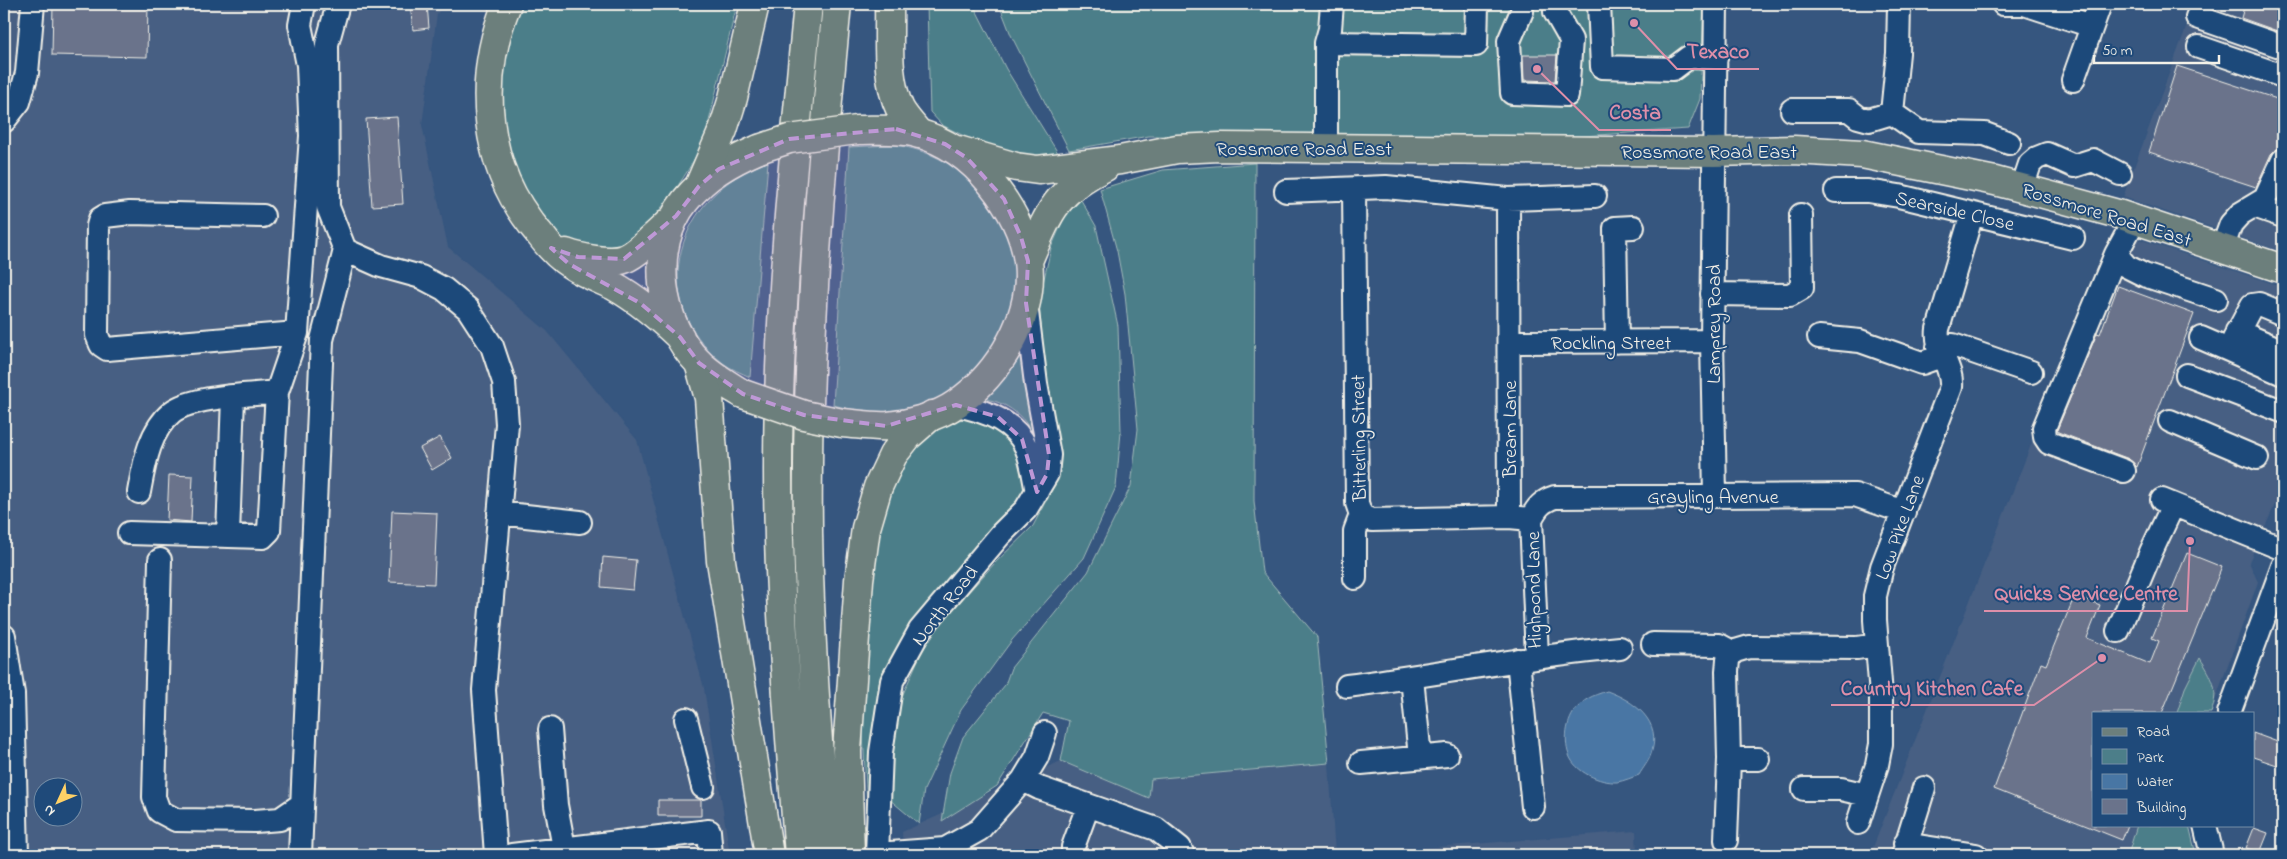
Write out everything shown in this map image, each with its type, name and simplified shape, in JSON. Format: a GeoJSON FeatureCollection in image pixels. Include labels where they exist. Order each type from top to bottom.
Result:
{"type":"FeatureCollection","features":[{"type":"Feature","properties":{"kind":"main road"},"geometry":{"type":"LineString","coordinates":[[508,4],[496,30],[489,66],[488,115],[494,144],[506,183],[525,217],[550,248],[569,264],[614,287],[640,303],[680,337]]}},
{"type":"Feature","properties":{"kind":"main road"},"geometry":{"type":"LineString","coordinates":[[755,4],[733,98],[723,130],[698,186],[683,203],[670,229],[663,260],[663,294],[669,315],[680,337],[699,363],[721,381],[743,394],[804,415],[842,423],[886,426],[944,410]]}},
{"type":"Feature","properties":{"kind":"main road"},"geometry":{"type":"LineString","coordinates":[[799,855],[785,676],[778,470],[785,262],[808,4]]}},
{"type":"Feature","properties":{"kind":"main road"},"geometry":{"type":"LineString","coordinates":[[826,855],[813,673],[808,466],[814,264],[837,4]]}},
{"type":"Feature","properties":{"kind":"main road"},"geometry":{"type":"LineString","coordinates":[[889,4],[890,60],[894,92],[901,109],[919,134]]}},
{"type":"Feature","properties":{"kind":"main road","name":"Rossmore Road East"},"geometry":{"type":"LineString","coordinates":[[698,186],[719,169],[759,149],[789,140],[857,130],[896,129],[919,134],[958,150],[1016,167],[1038,170],[1107,163],[1177,149],[1220,147],[1714,152],[1794,150],[1862,154],[2022,188],[2135,219],[2283,269]]}},
{"type":"Feature","properties":{"kind":"main road"},"geometry":{"type":"LineString","coordinates":[[850,855],[847,751],[859,580],[866,528],[878,486],[893,455],[908,436],[981,382],[998,362],[1011,342],[1026,303],[1028,261],[1016,222],[1004,199],[986,177],[958,150]]}},
{"type":"Feature","properties":{"kind":"main road","name":"Rossmore Road East"},"geometry":{"type":"LineString","coordinates":[[1028,261],[1054,205],[1064,193],[1107,163]]}},
{"type":"Feature","properties":{"kind":"main road"},"geometry":{"type":"LineString","coordinates":[[550,248],[578,257],[624,259],[644,245],[676,216]]}},
{"type":"Feature","properties":{"kind":"main road"},"geometry":{"type":"LineString","coordinates":[[699,363],[709,398],[721,561],[769,855]]}},
{"type":"Feature","properties":{"kind":"street"},"geometry":{"type":"LineString","coordinates":[[4,121],[20,102],[27,72],[33,4]]}},
{"type":"Feature","properties":{"kind":"street"},"geometry":{"type":"LineString","coordinates":[[129,533],[263,537],[269,531],[277,392],[297,333],[311,136],[308,65],[300,25],[304,4]]}},
{"type":"Feature","properties":{"kind":"street"},"geometry":{"type":"LineString","coordinates":[[300,855],[322,340],[345,250],[328,207],[327,44],[336,4]]}},
{"type":"Feature","properties":{"kind":"street"},"geometry":{"type":"LineString","coordinates":[[1326,147],[1326,43],[1330,30],[1332,4]]}},
{"type":"Feature","properties":{"kind":"street"},"geometry":{"type":"LineString","coordinates":[[1326,43],[1476,45],[1477,4]]}},
{"type":"Feature","properties":{"kind":"street"},"geometry":{"type":"LineString","coordinates":[[1599,4],[1602,67],[1673,69],[1690,57],[1716,58]]}},
{"type":"Feature","properties":{"kind":"street","name":"Lamprey Road"},"geometry":{"type":"LineString","coordinates":[[1715,495],[1712,294],[1716,4]]}},
{"type":"Feature","properties":{"kind":"street"},"geometry":{"type":"LineString","coordinates":[[1892,113],[1898,53],[1899,4]]}},
{"type":"Feature","properties":{"kind":"street"},"geometry":{"type":"LineString","coordinates":[[2003,4],[2024,4],[2092,26]]}},
{"type":"Feature","properties":{"kind":"street"},"geometry":{"type":"LineString","coordinates":[[2073,80],[2100,4]]}},
{"type":"Feature","properties":{"kind":"street"},"geometry":{"type":"LineString","coordinates":[[1522,11],[1509,41],[1512,93],[1567,95],[1571,40],[1555,12]]}},
{"type":"Feature","properties":{"kind":"street"},"geometry":{"type":"LineString","coordinates":[[2196,17],[2283,47]]}},
{"type":"Feature","properties":{"kind":"street"},"geometry":{"type":"LineString","coordinates":[[2199,47],[2283,76]]}},
{"type":"Feature","properties":{"kind":"street"},"geometry":{"type":"LineString","coordinates":[[1792,110],[1849,110],[1858,117],[1869,120],[1892,113]]}},
{"type":"Feature","properties":{"kind":"street"},"geometry":{"type":"LineString","coordinates":[[1892,113],[1919,132],[1985,134],[2009,143]]}},
{"type":"Feature","properties":{"kind":"street"},"geometry":{"type":"LineString","coordinates":[[2022,188],[2030,164],[2037,158],[2047,154],[2074,166],[2092,160],[2120,174]]}},
{"type":"Feature","properties":{"kind":"street"},"geometry":{"type":"LineString","coordinates":[[2222,249],[2231,224],[2240,214],[2264,199],[2283,160]]}},
{"type":"Feature","properties":{"kind":"street"},"geometry":{"type":"LineString","coordinates":[[1286,191],[1386,187],[1508,199],[1594,196]]}},
{"type":"Feature","properties":{"kind":"street","name":"Bitterling Street"},"geometry":{"type":"LineString","coordinates":[[1354,188],[1357,503],[1361,515],[1372,520],[1520,518]]}},
{"type":"Feature","properties":{"kind":"street","name":"Searside Close"},"geometry":{"type":"LineString","coordinates":[[1836,192],[1868,191],[2073,238]]}},
{"type":"Feature","properties":{"kind":"street","name":"Bream Lane"},"geometry":{"type":"LineString","coordinates":[[1508,199],[1510,342],[1520,518]]}},
{"type":"Feature","properties":{"kind":"street"},"geometry":{"type":"LineString","coordinates":[[2254,206],[2283,216]]}},
{"type":"Feature","properties":{"kind":"street"},"geometry":{"type":"LineString","coordinates":[[263,216],[130,213],[110,215],[100,219],[98,226],[97,335],[100,345],[107,349],[297,333]]}},
{"type":"Feature","properties":{"kind":"street"},"geometry":{"type":"LineString","coordinates":[[1940,352],[1938,329],[1972,214]]}},
{"type":"Feature","properties":{"kind":"street"},"geometry":{"type":"LineString","coordinates":[[1712,294],[1790,295],[1802,288],[1801,215]]}},
{"type":"Feature","properties":{"kind":"street"},"geometry":{"type":"LineString","coordinates":[[2124,471],[2049,443],[2045,437],[2044,428],[2116,254],[2135,219]]}},
{"type":"Feature","properties":{"kind":"street"},"geometry":{"type":"LineString","coordinates":[[1618,342],[1615,228],[1633,227]]}},
{"type":"Feature","properties":{"kind":"street"},"geometry":{"type":"LineString","coordinates":[[345,250],[381,266],[421,277],[444,289],[468,309],[492,346],[504,382],[507,424],[484,690],[496,855]]}},
{"type":"Feature","properties":{"kind":"street"},"geometry":{"type":"LineString","coordinates":[[2116,254],[2126,266],[2144,275],[2216,299]]}},
{"type":"Feature","properties":{"kind":"street","name":"North Road"},"geometry":{"type":"LineString","coordinates":[[877,855],[881,752],[892,681],[920,630],[1000,535],[1026,509],[1047,474],[1049,455],[1036,384],[1026,303]]}},
{"type":"Feature","properties":{"kind":"street"},"geometry":{"type":"LineString","coordinates":[[2234,341],[2252,305],[2259,304],[2283,314]]}},
{"type":"Feature","properties":{"kind":"street"},"geometry":{"type":"LineString","coordinates":[[1819,337],[1860,341],[1922,363],[1954,345],[2031,372]]}},
{"type":"Feature","properties":{"kind":"street"},"geometry":{"type":"LineString","coordinates":[[2201,338],[2234,341],[2283,350]]}},
{"type":"Feature","properties":{"kind":"street","name":"Rockling Street"},"geometry":{"type":"LineString","coordinates":[[1510,342],[1712,341]]}},
{"type":"Feature","properties":{"kind":"street"},"geometry":{"type":"LineString","coordinates":[[2234,341],[2283,374]]}},
{"type":"Feature","properties":{"kind":"street","name":"Low Pike Lane"},"geometry":{"type":"LineString","coordinates":[[1858,823],[1877,765],[1881,744],[1881,696],[1875,596],[1882,567],[1951,387],[1952,377],[1940,352]]}},
{"type":"Feature","properties":{"kind":"street"},"geometry":{"type":"LineString","coordinates":[[2187,375],[2282,411]]}},
{"type":"Feature","properties":{"kind":"street"},"geometry":{"type":"LineString","coordinates":[[139,492],[145,460],[154,436],[172,412],[195,402],[277,392]]}},
{"type":"Feature","properties":{"kind":"street"},"geometry":{"type":"LineString","coordinates":[[228,536],[233,397]]}},
{"type":"Feature","properties":{"kind":"street"},"geometry":{"type":"LineString","coordinates":[[944,410],[998,417],[1013,429],[1027,448],[1037,492]]}},
{"type":"Feature","properties":{"kind":"street"},"geometry":{"type":"LineString","coordinates":[[2170,421],[2257,458]]}},
{"type":"Feature","properties":{"kind":"street","name":"Grayling Avenue"},"geometry":{"type":"LineString","coordinates":[[1520,518],[1546,500],[1555,497],[1855,495],[1904,512]]}},
{"type":"Feature","properties":{"kind":"street"},"geometry":{"type":"LineString","coordinates":[[2118,631],[2151,552],[2168,502],[2283,548]]}},
{"type":"Feature","properties":{"kind":"street"},"geometry":{"type":"LineString","coordinates":[[499,513],[580,522]]}},
{"type":"Feature","properties":{"kind":"street"},"geometry":{"type":"LineString","coordinates":[[1354,578],[1355,531],[1361,515]]}},
{"type":"Feature","properties":{"kind":"street","name":"Highpond Lane"},"geometry":{"type":"LineString","coordinates":[[1347,686],[1412,678],[1528,658],[1520,518]]}},
{"type":"Feature","properties":{"kind":"street"},"geometry":{"type":"LineString","coordinates":[[160,560],[154,797],[159,811],[176,820],[255,821],[280,819],[302,804]]}},
{"type":"Feature","properties":{"kind":"street"},"geometry":{"type":"LineString","coordinates":[[2229,712],[2275,611],[2283,566]]}},
{"type":"Feature","properties":{"kind":"street"},"geometry":{"type":"LineString","coordinates":[[4,636],[13,694],[17,855]]}},
{"type":"Feature","properties":{"kind":"street"},"geometry":{"type":"LineString","coordinates":[[1653,644],[1719,645],[1732,652],[1748,647],[1857,648],[1878,646]]}},
{"type":"Feature","properties":{"kind":"street"},"geometry":{"type":"LineString","coordinates":[[1533,807],[1528,658],[1620,648]]}},
{"type":"Feature","properties":{"kind":"street"},"geometry":{"type":"LineString","coordinates":[[1726,840],[1729,759],[1727,671],[1732,652]]}},
{"type":"Feature","properties":{"kind":"street"},"geometry":{"type":"LineString","coordinates":[[1412,678],[1420,757]]}},
{"type":"Feature","properties":{"kind":"street"},"geometry":{"type":"LineString","coordinates":[[686,719],[703,787]]}},
{"type":"Feature","properties":{"kind":"street"},"geometry":{"type":"LineString","coordinates":[[550,729],[556,805],[564,848]]}},
{"type":"Feature","properties":{"kind":"street"},"geometry":{"type":"LineString","coordinates":[[877,855],[945,849],[979,830],[1023,780],[1037,757],[1045,733]]}},
{"type":"Feature","properties":{"kind":"street"},"geometry":{"type":"LineString","coordinates":[[1361,763],[1448,755]]}},
{"type":"Feature","properties":{"kind":"street"},"geometry":{"type":"LineString","coordinates":[[1729,759],[1758,759]]}},
{"type":"Feature","properties":{"kind":"street"},"geometry":{"type":"LineString","coordinates":[[1023,780],[1039,788],[1156,829],[1180,848],[1184,855]]}},
{"type":"Feature","properties":{"kind":"street"},"geometry":{"type":"LineString","coordinates":[[1924,788],[1904,850],[1976,855]]}},
{"type":"Feature","properties":{"kind":"street"},"geometry":{"type":"LineString","coordinates":[[1804,789],[1841,789],[1867,795]]}},
{"type":"Feature","properties":{"kind":"street"},"geometry":{"type":"LineString","coordinates":[[1073,855],[1073,846],[1088,806]]}},
{"type":"Feature","properties":{"kind":"street"},"geometry":{"type":"LineString","coordinates":[[2205,826],[2212,855]]}},
{"type":"Feature","properties":{"kind":"street"},"geometry":{"type":"LineString","coordinates":[[512,855],[709,830],[711,855]]}},
{"type":"Feature","properties":{"kind":"highlighted area"},"geometry":{"type":"Polygon","coordinates":[[[896,129],[945,144],[967,158],[1004,199],[1021,237],[1028,261],[1026,303],[1049,455],[1047,474],[1037,492],[1022,439],[998,417],[971,408],[956,405],[886,426],[804,415],[743,394],[699,363],[680,337],[640,303],[569,264],[551,248],[578,257],[624,259],[676,216],[699,186],[719,169],[789,139],[896,129]]]}},
{"type":"Feature","properties":{"kind":"shaded area"},"geometry":{"type":"Polygon","coordinates":[[[4,4],[444,4],[437,14],[422,125],[448,247],[547,331],[637,440],[704,688],[730,855],[4,855],[4,4]]]}},
{"type":"Feature","properties":{"kind":"shaded area"},"geometry":{"type":"Polygon","coordinates":[[[2195,4],[2283,4],[2283,252],[2123,197],[2195,4]]]}},
{"type":"Feature","properties":{"kind":"shaded area"},"geometry":{"type":"Polygon","coordinates":[[[2115,231],[2283,287],[2283,487],[2249,562],[2258,582],[2213,706],[2214,680],[2200,659],[2185,688],[2177,712],[2092,712],[2092,826],[2137,826],[2128,855],[1870,855],[2115,231]]]}},
{"type":"Feature","properties":{"kind":"shaded area"},"geometry":{"type":"Polygon","coordinates":[[[1061,761],[1151,779],[1329,763],[1335,855],[903,855],[902,832],[1061,761]]]}},
{"type":"Feature","properties":{"kind":"shaded area"},"geometry":{"type":"Polygon","coordinates":[[[1635,831],[1637,855],[1338,855],[1635,831]]]}},
{"type":"Feature","properties":{"kind":"green space"},"geometry":{"type":"Polygon","coordinates":[[[522,4],[737,4],[705,138],[679,185],[657,213],[617,250],[579,247],[563,242],[558,238],[550,230],[525,192],[512,165],[506,143],[502,95],[508,46],[522,4]]]}},
{"type":"Feature","properties":{"kind":"green space"},"geometry":{"type":"Polygon","coordinates":[[[927,4],[973,4],[1006,69],[1058,153],[1027,160],[980,144],[942,125],[930,112],[927,4]]]}},
{"type":"Feature","properties":{"kind":"green space"},"geometry":{"type":"Polygon","coordinates":[[[999,4],[1704,4],[1700,99],[1688,129],[1567,137],[1149,136],[1069,150],[1011,35],[999,4]]]}},
{"type":"Feature","properties":{"kind":"green space"},"geometry":{"type":"Polygon","coordinates":[[[892,145],[924,152],[944,161],[977,188],[994,209],[1008,234],[1015,261],[1015,280],[1007,319],[999,338],[977,370],[957,389],[932,403],[905,412],[888,415],[833,405],[849,147],[892,145]]]}},
{"type":"Feature","properties":{"kind":"green space"},"geometry":{"type":"Polygon","coordinates":[[[768,162],[750,377],[723,363],[698,338],[683,309],[678,280],[681,250],[693,222],[711,197],[737,177],[768,162]]]}},
{"type":"Feature","properties":{"kind":"green space"},"geometry":{"type":"Polygon","coordinates":[[[1255,163],[1254,501],[1262,572],[1317,637],[1329,763],[1151,779],[1149,798],[1061,761],[1069,721],[1043,713],[997,786],[942,821],[950,773],[963,737],[1005,685],[1011,668],[1088,572],[1131,486],[1138,429],[1125,294],[1117,251],[1100,189],[1163,170],[1255,163]]]}},
{"type":"Feature","properties":{"kind":"green space"},"geometry":{"type":"Polygon","coordinates":[[[1081,200],[1096,226],[1118,326],[1121,432],[1116,487],[1084,558],[1012,640],[961,710],[924,790],[919,824],[889,799],[888,758],[903,694],[922,651],[946,617],[995,563],[1033,526],[1053,487],[1060,456],[1044,364],[1039,301],[1051,248],[1065,216],[1081,200]]]}},
{"type":"Feature","properties":{"kind":"green space"},"geometry":{"type":"Polygon","coordinates":[[[1024,343],[1035,441],[1028,425],[1015,412],[1000,403],[982,399],[1024,343]]]}},
{"type":"Feature","properties":{"kind":"green space"},"geometry":{"type":"Polygon","coordinates":[[[976,420],[998,429],[1019,451],[1025,477],[1023,491],[1018,504],[972,554],[873,739],[867,805],[863,734],[866,653],[871,593],[887,486],[928,432],[951,421],[976,420]]]}},
{"type":"Feature","properties":{"kind":"green space"},"geometry":{"type":"Polygon","coordinates":[[[2200,658],[2211,677],[2215,690],[2211,712],[2177,712],[2185,688],[2200,658]]]}},
{"type":"Feature","properties":{"kind":"green space"},"geometry":{"type":"Polygon","coordinates":[[[2137,826],[2189,826],[2196,855],[2128,855],[2137,826]]]}},
{"type":"Feature","properties":{"kind":"water"},"geometry":{"type":"Polygon","coordinates":[[[1607,691],[1627,700],[1644,714],[1653,732],[1654,742],[1651,754],[1639,775],[1617,782],[1603,781],[1582,771],[1572,761],[1566,742],[1569,721],[1576,710],[1589,698],[1607,691]]]}},
{"type":"Feature","properties":{"kind":"building"},"geometry":{"type":"Polygon","coordinates":[[[53,4],[148,4],[147,57],[52,55],[53,4]]]}},
{"type":"Feature","properties":{"kind":"building"},"geometry":{"type":"Polygon","coordinates":[[[410,4],[427,4],[429,28],[413,30],[410,4]]]}},
{"type":"Feature","properties":{"kind":"building"},"geometry":{"type":"Polygon","coordinates":[[[2245,4],[2283,4],[2283,33],[2241,18],[2245,4]]]}},
{"type":"Feature","properties":{"kind":"building"},"geometry":{"type":"Polygon","coordinates":[[[1523,55],[1557,55],[1555,81],[1524,80],[1523,55]]]}},
{"type":"Feature","properties":{"kind":"building"},"geometry":{"type":"Polygon","coordinates":[[[2177,66],[2283,101],[2283,147],[2276,149],[2271,154],[2256,187],[2149,152],[2177,66]]]}},
{"type":"Feature","properties":{"kind":"building"},"geometry":{"type":"Polygon","coordinates":[[[397,117],[403,204],[372,206],[366,119],[397,117]]]}},
{"type":"Feature","properties":{"kind":"building"},"geometry":{"type":"Polygon","coordinates":[[[2118,286],[2194,314],[2137,467],[2129,459],[2057,430],[2097,333],[2100,334],[2118,286]]]}},
{"type":"Feature","properties":{"kind":"building"},"geometry":{"type":"Polygon","coordinates":[[[440,437],[452,458],[432,470],[420,448],[440,437]]]}},
{"type":"Feature","properties":{"kind":"building"},"geometry":{"type":"Polygon","coordinates":[[[169,475],[193,476],[191,522],[167,520],[169,475]]]}},
{"type":"Feature","properties":{"kind":"building"},"geometry":{"type":"Polygon","coordinates":[[[392,511],[437,513],[434,584],[389,582],[392,511]]]}},
{"type":"Feature","properties":{"kind":"building"},"geometry":{"type":"Polygon","coordinates":[[[2187,553],[2222,567],[2162,712],[2092,712],[2092,826],[2128,826],[2122,840],[1994,789],[2041,663],[2046,665],[2075,595],[2100,605],[2087,638],[2150,664],[2159,641],[2152,638],[2187,553]]]}},
{"type":"Feature","properties":{"kind":"building"},"geometry":{"type":"Polygon","coordinates":[[[603,557],[636,560],[633,590],[601,587],[603,557]]]}},
{"type":"Feature","properties":{"kind":"building"},"geometry":{"type":"Polygon","coordinates":[[[2254,733],[2283,744],[2283,767],[2254,757],[2254,733]]]}},
{"type":"Feature","properties":{"kind":"building"},"geometry":{"type":"Polygon","coordinates":[[[658,800],[701,800],[701,816],[658,816],[658,800]]]}},
{"type":"Feature","properties":{"kind":"building"},"geometry":{"type":"Polygon","coordinates":[[[2254,828],[2268,833],[2260,853],[2246,848],[2254,828]]]}},
{"type":"Feature","properties":{"kind":"place","name":"Texaco"},"geometry":{"type":"Point","coordinates":[1634,23]}},
{"type":"Feature","properties":{"kind":"place","name":"Costa"},"geometry":{"type":"Point","coordinates":[1537,69]}},
{"type":"Feature","properties":{"kind":"place","name":"Quicks Service Centre"},"geometry":{"type":"Point","coordinates":[2190,541]}},
{"type":"Feature","properties":{"kind":"place","name":"Country Kitchen Cafe"},"geometry":{"type":"Point","coordinates":[2102,658]}}]}
